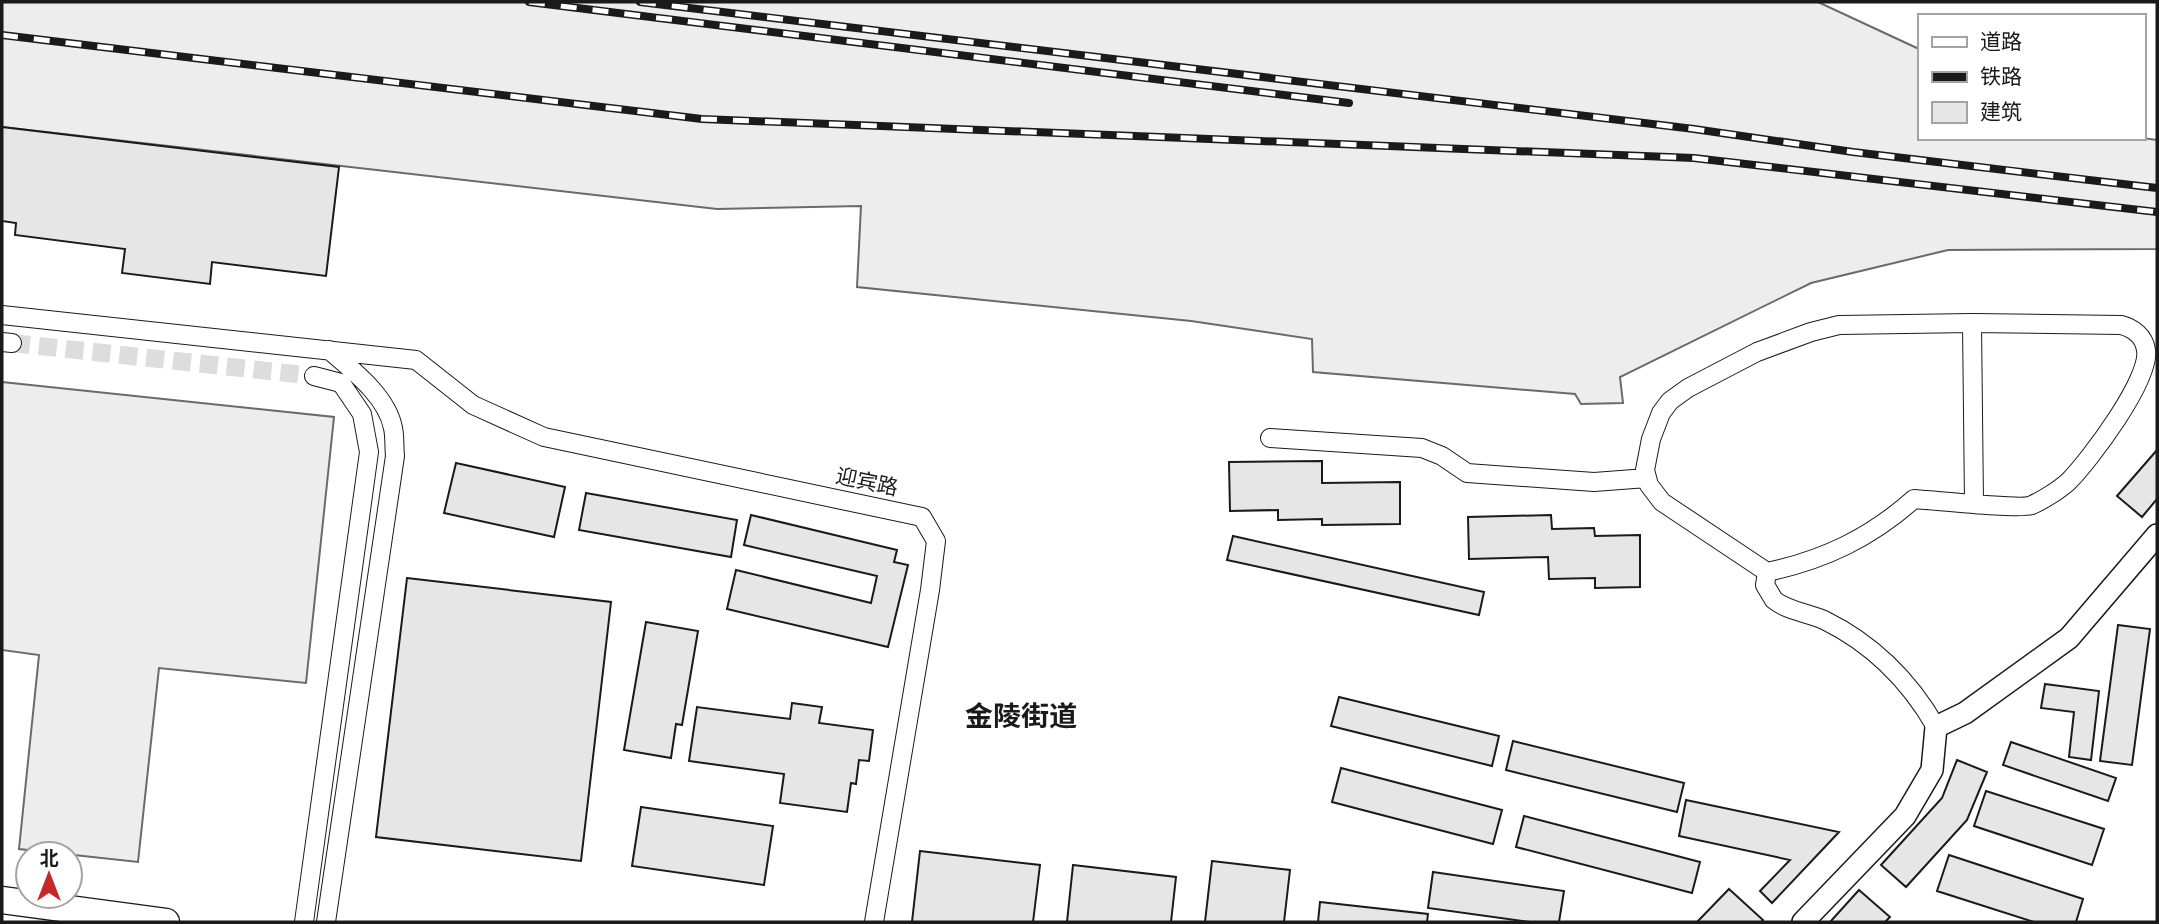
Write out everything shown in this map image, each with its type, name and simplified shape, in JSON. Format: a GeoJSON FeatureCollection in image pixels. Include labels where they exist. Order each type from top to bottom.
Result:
{"type":"FeatureCollection","features":[{"type":"Feature","properties":{"kind":"main road"},"geometry":{"type":"LineString","coordinates":[[2,900],[166,922]]}},
{"type":"Feature","properties":{"kind":"street"},"geometry":{"type":"LineString","coordinates":[[2,315],[329,350],[352,370],[382,403],[393,426],[394,456],[326,922]]}},
{"type":"Feature","properties":{"kind":"street"},"geometry":{"type":"LineString","coordinates":[[1972,323],[1974,503]]}},
{"type":"Feature","properties":{"kind":"street"},"geometry":{"type":"LineString","coordinates":[[1972,323],[2121,325],[2134,331],[2144,342],[2146,356],[2118,421],[2067,483],[2029,507],[1914,499],[1882,526],[1845,548],[1793,566],[1766,572],[1662,502],[1655,494],[1645,470],[1653,432],[1661,413],[1670,401],[1688,388],[1757,352],[1811,332],[1839,325],[1972,323]]}},
{"type":"Feature","properties":{"kind":"street","name":"迎宾路"},"geometry":{"type":"LineString","coordinates":[[329,350],[416,360],[473,405],[544,437],[922,517],[936,541],[874,922]]}},
{"type":"Feature","properties":{"kind":"street"},"geometry":{"type":"LineString","coordinates":[[304,922],[369,452],[362,414],[341,383],[314,376]]}},
{"type":"Feature","properties":{"kind":"street"},"geometry":{"type":"LineString","coordinates":[[1270,438],[1422,448],[1442,456],[1467,473],[1594,482],[1647,478]]}},
{"type":"Feature","properties":{"kind":"street"},"geometry":{"type":"LineString","coordinates":[[1936,727],[1965,713],[2069,638],[2157,535]]}},
{"type":"Feature","properties":{"kind":"street"},"geometry":{"type":"LineString","coordinates":[[1766,572],[1767,590],[1773,600],[1841,628],[1870,648],[1896,671],[1936,727],[1932,770],[1905,816],[1803,922]]}},
{"type":"Feature","properties":{"kind":"shaded area"},"geometry":{"type":"Polygon","coordinates":[[[2,2],[1818,2],[1918,49],[1918,140],[2157,140],[2157,249],[1948,250],[1811,283],[1620,377],[1623,403],[1581,404],[1575,394],[1313,372],[1312,339],[1191,321],[857,287],[861,206],[717,209],[2,127],[2,2]]]}},
{"type":"Feature","properties":{"kind":"shaded area"},"geometry":{"type":"Polygon","coordinates":[[[2,382],[334,417],[306,683],[159,668],[138,862],[84,856],[84,840],[20,840],[39,655],[2,650],[2,382]]]}},
{"type":"Feature","properties":{"kind":"building"},"geometry":{"type":"Polygon","coordinates":[[[2,127],[339,167],[326,276],[212,262],[210,284],[122,273],[125,249],[15,235],[16,223],[2,221],[2,127]]]}},
{"type":"Feature","properties":{"kind":"building"},"geometry":{"type":"Polygon","coordinates":[[[2157,450],[2157,499],[2142,517],[2117,496],[2157,450]]]}},
{"type":"Feature","properties":{"kind":"building"},"geometry":{"type":"Polygon","coordinates":[[[1322,461],[1322,483],[1400,482],[1400,524],[1322,525],[1322,519],[1278,520],[1278,510],[1230,511],[1229,462],[1322,461]]]}},
{"type":"Feature","properties":{"kind":"building"},"geometry":{"type":"Polygon","coordinates":[[[456,463],[565,487],[554,537],[444,513],[456,463]]]}},
{"type":"Feature","properties":{"kind":"building"},"geometry":{"type":"Polygon","coordinates":[[[586,493],[737,520],[731,557],[579,530],[586,493]]]}},
{"type":"Feature","properties":{"kind":"building"},"geometry":{"type":"Polygon","coordinates":[[[751,515],[897,550],[894,562],[908,565],[888,647],[727,609],[736,570],[871,603],[877,576],[744,545],[751,515]]]}},
{"type":"Feature","properties":{"kind":"building"},"geometry":{"type":"Polygon","coordinates":[[[1551,515],[1552,529],[1594,528],[1595,536],[1640,535],[1640,587],[1595,588],[1595,578],[1549,579],[1548,557],[1469,559],[1468,517],[1551,515]]]}},
{"type":"Feature","properties":{"kind":"building"},"geometry":{"type":"Polygon","coordinates":[[[1233,536],[1484,592],[1479,615],[1227,560],[1233,536]]]}},
{"type":"Feature","properties":{"kind":"building"},"geometry":{"type":"Polygon","coordinates":[[[407,578],[611,602],[581,861],[376,837],[407,578]]]}},
{"type":"Feature","properties":{"kind":"building"},"geometry":{"type":"Polygon","coordinates":[[[646,622],[698,631],[682,725],[676,724],[671,758],[624,750],[646,622]]]}},
{"type":"Feature","properties":{"kind":"building"},"geometry":{"type":"Polygon","coordinates":[[[2118,625],[2150,629],[2132,765],[2100,761],[2118,625]]]}},
{"type":"Feature","properties":{"kind":"building"},"geometry":{"type":"Polygon","coordinates":[[[2045,684],[2099,691],[2091,760],[2069,757],[2074,712],[2041,708],[2045,684]]]}},
{"type":"Feature","properties":{"kind":"building"},"geometry":{"type":"Polygon","coordinates":[[[1339,697],[1499,736],[1492,766],[1331,726],[1339,697]]]}},
{"type":"Feature","properties":{"kind":"building"},"geometry":{"type":"Polygon","coordinates":[[[792,703],[822,707],[819,723],[873,730],[869,761],[859,760],[856,784],[851,783],[847,812],[780,803],[784,774],[689,761],[697,707],[790,719],[792,703]]]}},
{"type":"Feature","properties":{"kind":"building"},"geometry":{"type":"Polygon","coordinates":[[[1513,741],[1684,783],[1677,812],[1506,770],[1513,741]]]}},
{"type":"Feature","properties":{"kind":"building"},"geometry":{"type":"Polygon","coordinates":[[[2011,742],[2116,778],[2108,801],[2003,765],[2011,742]]]}},
{"type":"Feature","properties":{"kind":"building"},"geometry":{"type":"Polygon","coordinates":[[[1957,760],[1987,772],[1967,820],[1906,887],[1881,865],[1942,798],[1957,760]]]}},
{"type":"Feature","properties":{"kind":"building"},"geometry":{"type":"Polygon","coordinates":[[[1341,768],[1502,810],[1493,844],[1332,802],[1341,768]]]}},
{"type":"Feature","properties":{"kind":"building"},"geometry":{"type":"Polygon","coordinates":[[[1986,791],[2104,829],[2092,865],[1974,826],[1986,791]]]}},
{"type":"Feature","properties":{"kind":"building"},"geometry":{"type":"Polygon","coordinates":[[[1686,800],[1839,832],[1772,903],[1760,891],[1790,860],[1679,836],[1686,800]]]}},
{"type":"Feature","properties":{"kind":"building"},"geometry":{"type":"Polygon","coordinates":[[[641,807],[773,826],[764,885],[632,866],[641,807]]]}},
{"type":"Feature","properties":{"kind":"building"},"geometry":{"type":"Polygon","coordinates":[[[1524,816],[1700,862],[1692,893],[1516,847],[1524,816]]]}},
{"type":"Feature","properties":{"kind":"building"},"geometry":{"type":"Polygon","coordinates":[[[920,851],[1040,865],[1033,922],[912,922],[920,851]]]}},
{"type":"Feature","properties":{"kind":"building"},"geometry":{"type":"Polygon","coordinates":[[[1949,855],[2083,899],[2076,922],[2034,922],[1937,891],[1949,855]]]}},
{"type":"Feature","properties":{"kind":"building"},"geometry":{"type":"Polygon","coordinates":[[[1212,861],[1290,870],[1284,922],[1205,922],[1212,861]]]}},
{"type":"Feature","properties":{"kind":"building"},"geometry":{"type":"Polygon","coordinates":[[[1073,865],[1176,877],[1171,922],[1067,922],[1073,865]]]}},
{"type":"Feature","properties":{"kind":"building"},"geometry":{"type":"Polygon","coordinates":[[[1433,872],[1564,891],[1559,922],[1530,922],[1428,908],[1433,872]]]}},
{"type":"Feature","properties":{"kind":"building"},"geometry":{"type":"Polygon","coordinates":[[[1729,889],[1763,920],[1697,922],[1729,889]]]}},
{"type":"Feature","properties":{"kind":"building"},"geometry":{"type":"Polygon","coordinates":[[[1859,890],[1890,917],[1885,922],[1830,922],[1859,890]]]}},
{"type":"Feature","properties":{"kind":"building"},"geometry":{"type":"Polygon","coordinates":[[[1320,902],[1428,914],[1427,922],[1318,922],[1320,902]]]}},
{"type":"Feature","properties":{"kind":"tunnel"},"geometry":{"type":"LineString","coordinates":[[12,343],[314,376]]}},
{"type":"Feature","properties":{"kind":"railway"},"geometry":{"type":"LineString","coordinates":[[529,2],[1349,103]]}},
{"type":"Feature","properties":{"kind":"railway"},"geometry":{"type":"LineString","coordinates":[[640,2],[1694,129],[1853,152],[2157,188]]}},
{"type":"Feature","properties":{"kind":"railway"},"geometry":{"type":"LineString","coordinates":[[2,35],[702,119],[1694,158],[2157,212]]}},
{"type":"Feature","properties":{"kind":"district","name":"金陵街道"},"geometry":{"type":"Point","coordinates":[1021,717]}}]}
